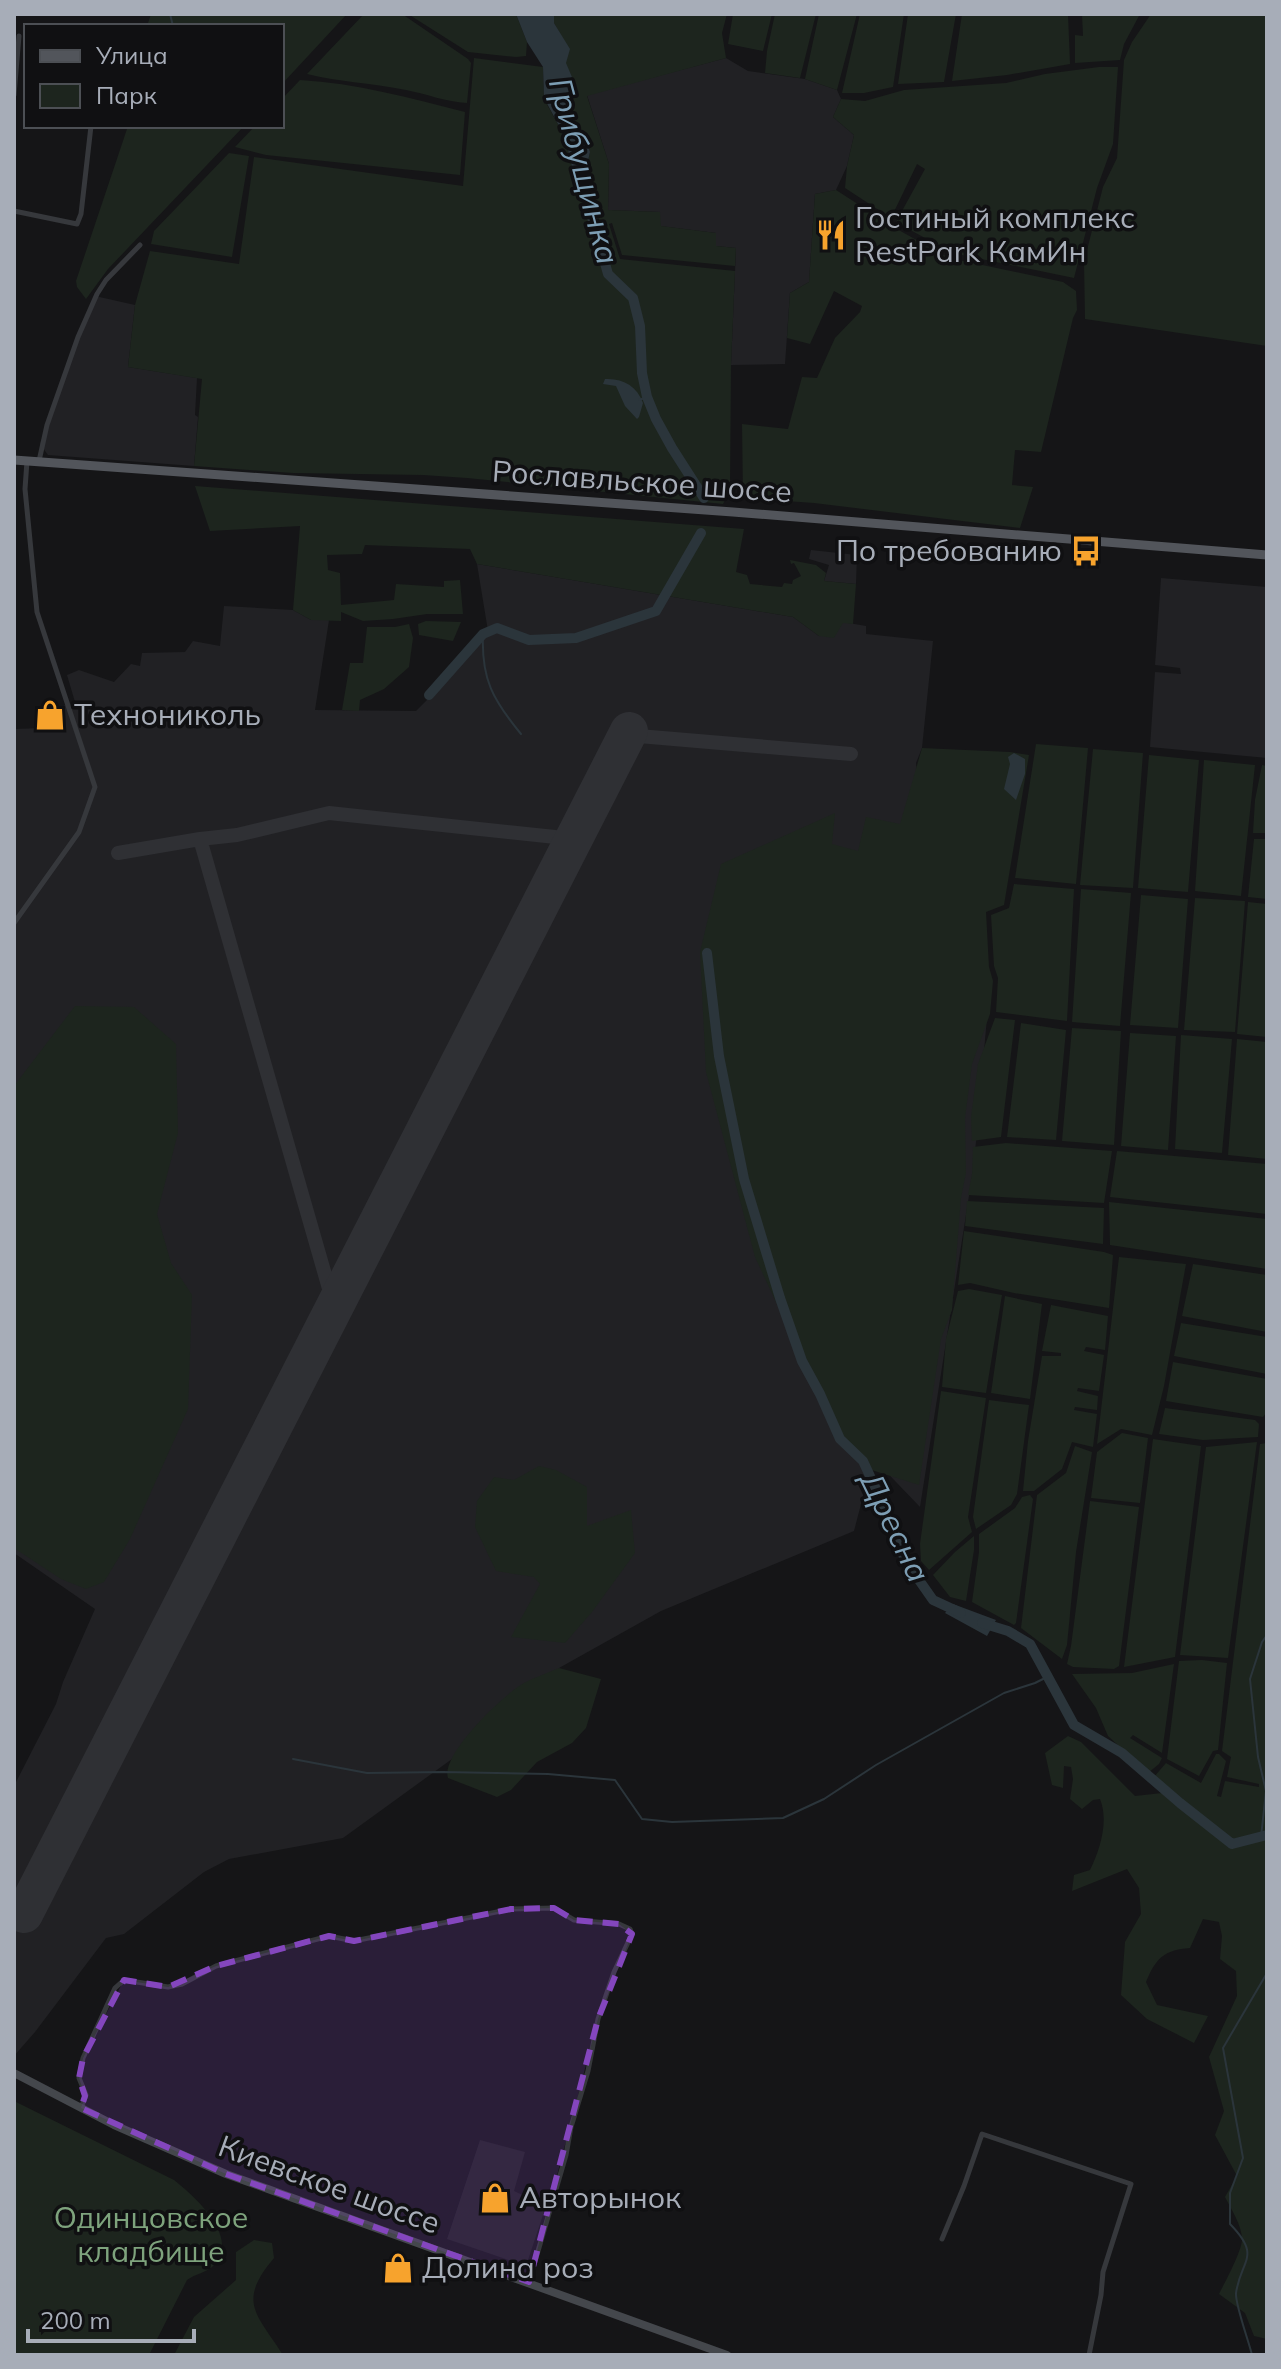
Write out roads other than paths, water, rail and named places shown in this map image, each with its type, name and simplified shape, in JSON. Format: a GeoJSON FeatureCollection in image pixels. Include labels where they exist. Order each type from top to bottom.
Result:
{"type":"FeatureCollection","features":[{"type":"Feature","properties":{"kind":"main road","name":"Рославльское шоссе"},"geometry":{"type":"LineString","coordinates":[[14,460],[733,512],[1267,555]]}},
{"type":"Feature","properties":{"kind":"main road","name":"Киевское шоссе"},"geometry":{"type":"LineString","coordinates":[[14,2073],[114,2125],[226,2174],[727,2355]]}},
{"type":"Feature","properties":{"kind":"street"},"geometry":{"type":"LineString","coordinates":[[14,95],[19,36]]}},
{"type":"Feature","properties":{"kind":"street"},"geometry":{"type":"LineString","coordinates":[[14,211],[77,224],[81,214],[91,128]]}},
{"type":"Feature","properties":{"kind":"street"},"geometry":{"type":"LineString","coordinates":[[39,462],[47,425],[78,337],[97,294],[106,280],[140,245]]}},
{"type":"Feature","properties":{"kind":"street"},"geometry":{"type":"LineString","coordinates":[[14,923],[79,832],[95,787],[37,612],[25,489],[27,460]]}},
{"type":"Feature","properties":{"kind":"street"},"geometry":{"type":"LineString","coordinates":[[81,2108],[86,2095],[79,2078],[83,2058],[115,1988],[124,1980],[168,1987],[182,1984],[216,1966],[329,1936],[354,1941],[511,1909],[554,1908],[574,1920],[619,1924],[630,1929],[632,1934],[614,1972],[598,2019],[566,2155],[529,2282]]}},
{"type":"Feature","properties":{"kind":"street"},"geometry":{"type":"LineString","coordinates":[[942,2239],[982,2134],[1131,2184],[1103,2272],[1089,2355]]}},
{"type":"Feature","properties":{"kind":"water"},"geometry":{"type":"Polygon","coordinates":[[[516,14],[554,14],[554,23],[570,49],[566,63],[572,77],[569,99],[574,120],[586,138],[590,152],[588,189],[578,193],[565,137],[544,98],[543,67],[527,42],[516,14]]]}},
{"type":"Feature","properties":{"kind":"water"},"geometry":{"type":"Polygon","coordinates":[[[605,379],[623,382],[637,392],[643,403],[637,419],[625,406],[616,386],[603,384],[605,379]]]}},
{"type":"Feature","properties":{"kind":"water"},"geometry":{"type":"Polygon","coordinates":[[[1014,753],[1025,759],[1025,774],[1016,800],[1004,789],[1010,764],[1008,757],[1014,753]]]}},
{"type":"Feature","properties":{"kind":"water"},"geometry":{"type":"Polygon","coordinates":[[[953,1604],[996,1620],[987,1636],[945,1613],[953,1604]]]}},
{"type":"Feature","properties":{"kind":"waterway"},"geometry":{"type":"LineString","coordinates":[[170,14],[172,24]]}},
{"type":"Feature","properties":{"kind":"waterway","name":"Грибущинка"},"geometry":{"type":"LineString","coordinates":[[584,178],[586,196],[608,274],[633,298],[640,326],[642,373],[647,397],[672,448],[704,498]]}},
{"type":"Feature","properties":{"kind":"waterway"},"geometry":{"type":"LineString","coordinates":[[639,400],[647,397]]}},
{"type":"Feature","properties":{"kind":"waterway","name":"Грибущинка"},"geometry":{"type":"LineString","coordinates":[[429,695],[483,634],[497,628],[529,640],[576,638],[656,611],[701,533]]}},
{"type":"Feature","properties":{"kind":"waterway"},"geometry":{"type":"LineString","coordinates":[[483,634],[484,664],[491,688],[521,734]]}},
{"type":"Feature","properties":{"kind":"waterway","name":"Дресна"},"geometry":{"type":"LineString","coordinates":[[707,953],[719,1056],[744,1179],[802,1361],[840,1439],[863,1461],[905,1560],[933,1600],[961,1613]]}},
{"type":"Feature","properties":{"kind":"waterway","name":"Дресна"},"geometry":{"type":"LineString","coordinates":[[982,1623],[1008,1631],[1030,1644],[1074,1725],[1122,1753],[1232,1844],[1267,1835]]}},
{"type":"Feature","properties":{"kind":"waterway"},"geometry":{"type":"LineString","coordinates":[[1261,1837],[1266,1791],[1258,1757],[1250,1679],[1267,1635]]}},
{"type":"Feature","properties":{"kind":"waterway"},"geometry":{"type":"LineString","coordinates":[[293,1759],[367,1773],[548,1774],[615,1780],[642,1819],[672,1822],[783,1818],[824,1799],[876,1765],[1004,1693],[1047,1677]]}},
{"type":"Feature","properties":{"kind":"waterway"},"geometry":{"type":"LineString","coordinates":[[1252,2355],[1236,2298],[1247,2251],[1240,2235],[1230,2224],[1230,2193],[1243,2158],[1223,2048],[1267,1973]]}},
{"type":"Feature","properties":{"kind":"place","name":"Гостиный комплекс RestPark КамИн"},"geometry":{"type":"Point","coordinates":[831,235]}},
{"type":"Feature","properties":{"kind":"place","name":"По требованию"},"geometry":{"type":"Point","coordinates":[1086,551]}},
{"type":"Feature","properties":{"kind":"place","name":"Технониколь"},"geometry":{"type":"Point","coordinates":[50,715]}},
{"type":"Feature","properties":{"kind":"place","name":"Авторынок"},"geometry":{"type":"Point","coordinates":[495,2198]}},
{"type":"Feature","properties":{"kind":"place","name":"Долина роз"},"geometry":{"type":"Point","coordinates":[398,2268]}},
{"type":"Feature","properties":{"kind":"park label","name":"Одинцовское кладбище"},"geometry":{"type":"Point","coordinates":[151,2235]}}]}
